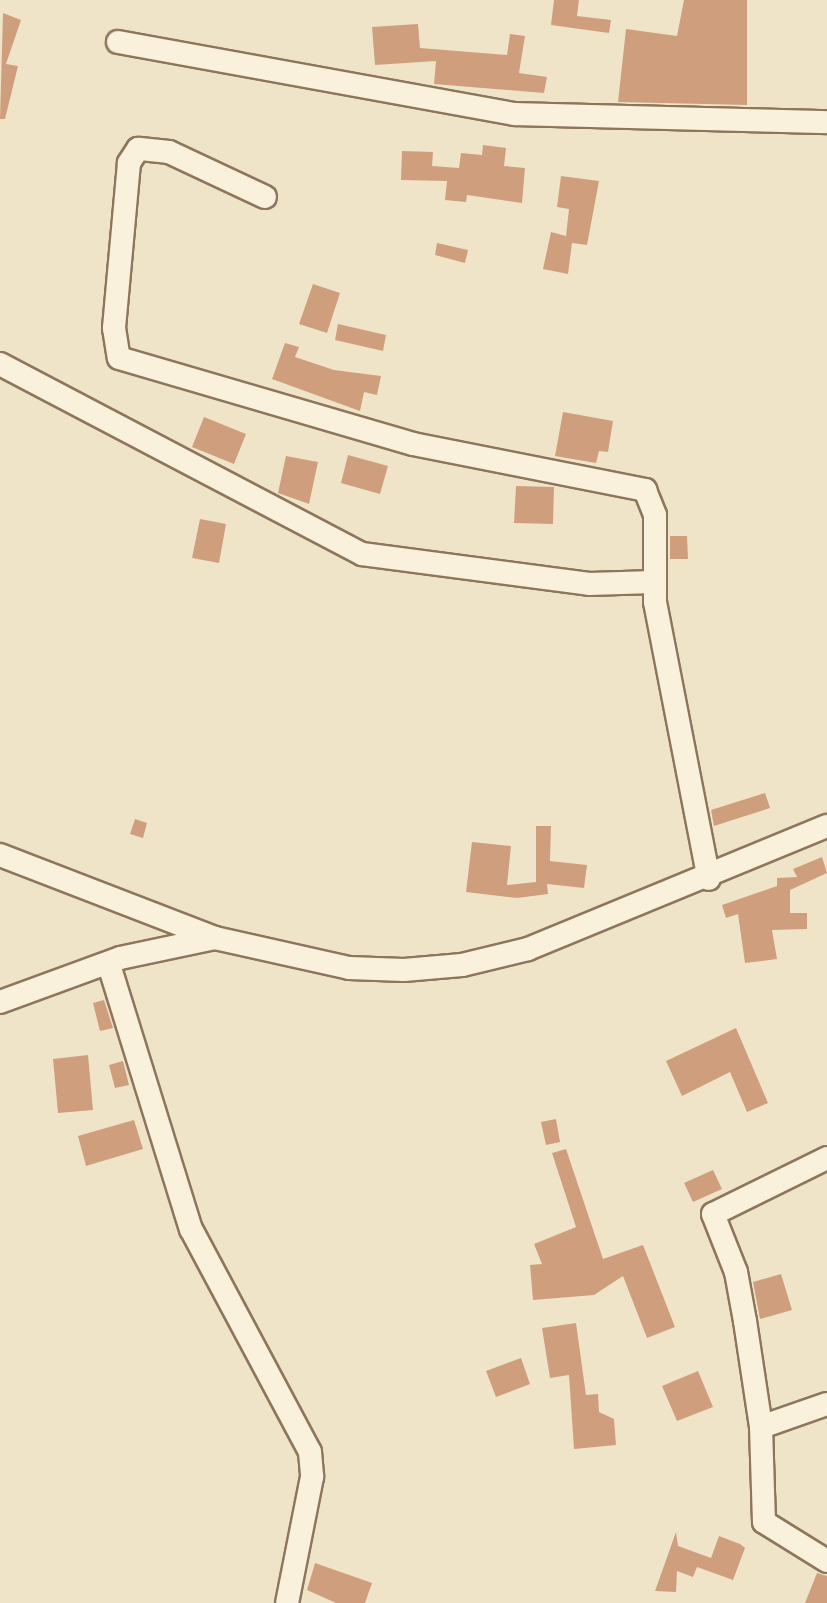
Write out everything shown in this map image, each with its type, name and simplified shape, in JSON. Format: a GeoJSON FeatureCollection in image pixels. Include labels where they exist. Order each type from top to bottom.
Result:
{"type":"FeatureCollection","features":[{"type":"Feature","properties":{"kind":"street"},"geometry":{"type":"LineString","coordinates":[[118,42],[515,114],[689,124],[827,122]]}},
{"type":"Feature","properties":{"kind":"street"},"geometry":{"type":"LineString","coordinates":[[265,197],[169,152],[138,149],[129,163],[114,328],[120,358],[413,444],[645,490],[655,515],[654,582],[709,879]]}},
{"type":"Feature","properties":{"kind":"street"},"geometry":{"type":"LineString","coordinates":[[0,364],[362,554],[589,584],[654,582]]}},
{"type":"Feature","properties":{"kind":"street"},"geometry":{"type":"LineString","coordinates":[[0,855],[215,938],[349,968],[462,966],[528,949],[709,879],[827,826]]}},
{"type":"Feature","properties":{"kind":"street"},"geometry":{"type":"LineString","coordinates":[[0,1002],[120,958],[215,938]]}},
{"type":"Feature","properties":{"kind":"street"},"geometry":{"type":"LineString","coordinates":[[110,968],[191,1228],[310,1452],[312,1477],[287,1603]]}},
{"type":"Feature","properties":{"kind":"street"},"geometry":{"type":"LineString","coordinates":[[827,1158],[712,1214],[736,1272],[762,1427],[764,1522],[827,1561]]}},
{"type":"Feature","properties":{"kind":"street"},"geometry":{"type":"LineString","coordinates":[[762,1427],[827,1404]]}},
{"type":"Feature","properties":{"kind":"building"},"geometry":{"type":"Polygon","coordinates":[[[554,0],[579,0],[577,16],[611,20],[609,33],[551,25],[554,0]]]}},
{"type":"Feature","properties":{"kind":"building"},"geometry":{"type":"Polygon","coordinates":[[[684,0],[747,0],[747,105],[618,102],[626,29],[677,36],[684,0]]]}},
{"type":"Feature","properties":{"kind":"building"},"geometry":{"type":"Polygon","coordinates":[[[3,13],[21,20],[6,64],[18,66],[5,119],[0,119],[3,13]]]}},
{"type":"Feature","properties":{"kind":"building"},"geometry":{"type":"Polygon","coordinates":[[[418,24],[420,48],[507,55],[510,34],[525,36],[519,73],[547,77],[544,93],[434,84],[436,61],[375,65],[372,27],[418,24]]]}},
{"type":"Feature","properties":{"kind":"building"},"geometry":{"type":"Polygon","coordinates":[[[483,145],[506,148],[504,166],[525,168],[522,203],[467,195],[466,202],[445,200],[447,181],[401,180],[402,151],[433,152],[432,166],[459,168],[461,153],[482,155],[483,145]]]}},
{"type":"Feature","properties":{"kind":"building"},"geometry":{"type":"Polygon","coordinates":[[[561,176],[599,181],[587,245],[572,243],[568,274],[543,269],[551,232],[566,236],[569,209],[557,207],[561,176]]]}},
{"type":"Feature","properties":{"kind":"building"},"geometry":{"type":"Polygon","coordinates":[[[437,243],[468,250],[465,263],[435,255],[437,243]]]}},
{"type":"Feature","properties":{"kind":"building"},"geometry":{"type":"Polygon","coordinates":[[[313,284],[340,293],[327,333],[299,324],[313,284]]]}},
{"type":"Feature","properties":{"kind":"building"},"geometry":{"type":"Polygon","coordinates":[[[338,324],[386,335],[383,351],[335,340],[338,324]]]}},
{"type":"Feature","properties":{"kind":"building"},"geometry":{"type":"Polygon","coordinates":[[[285,343],[299,347],[295,357],[334,370],[381,376],[377,395],[364,392],[360,411],[272,379],[285,343]]]}},
{"type":"Feature","properties":{"kind":"building"},"geometry":{"type":"Polygon","coordinates":[[[563,412],[613,421],[608,452],[599,451],[596,463],[555,456],[563,412]]]}},
{"type":"Feature","properties":{"kind":"building"},"geometry":{"type":"Polygon","coordinates":[[[204,417],[246,434],[234,464],[192,447],[204,417]]]}},
{"type":"Feature","properties":{"kind":"building"},"geometry":{"type":"Polygon","coordinates":[[[348,455],[388,466],[380,494],[341,483],[348,455]]]}},
{"type":"Feature","properties":{"kind":"building"},"geometry":{"type":"Polygon","coordinates":[[[286,456],[318,462],[309,504],[278,493],[286,456]]]}},
{"type":"Feature","properties":{"kind":"building"},"geometry":{"type":"Polygon","coordinates":[[[516,486],[554,487],[553,524],[514,523],[516,486]]]}},
{"type":"Feature","properties":{"kind":"building"},"geometry":{"type":"Polygon","coordinates":[[[200,519],[226,524],[219,563],[192,558],[200,519]]]}},
{"type":"Feature","properties":{"kind":"building"},"geometry":{"type":"Polygon","coordinates":[[[670,536],[687,536],[688,559],[670,559],[670,536]]]}},
{"type":"Feature","properties":{"kind":"building"},"geometry":{"type":"Polygon","coordinates":[[[765,793],[770,808],[714,826],[711,810],[765,793]]]}},
{"type":"Feature","properties":{"kind":"building"},"geometry":{"type":"Polygon","coordinates":[[[135,819],[147,823],[143,838],[130,834],[135,819]]]}},
{"type":"Feature","properties":{"kind":"building"},"geometry":{"type":"Polygon","coordinates":[[[536,826],[551,826],[550,861],[587,865],[584,888],[547,884],[548,894],[517,898],[466,892],[472,842],[511,846],[507,885],[536,882],[536,826]]]}},
{"type":"Feature","properties":{"kind":"building"},"geometry":{"type":"Polygon","coordinates":[[[822,857],[827,873],[790,890],[790,913],[807,913],[807,929],[772,930],[777,959],[745,963],[738,914],[726,918],[722,905],[777,886],[777,878],[797,877],[793,869],[822,857]]]}},
{"type":"Feature","properties":{"kind":"building"},"geometry":{"type":"Polygon","coordinates":[[[104,1000],[113,1028],[100,1031],[93,1003],[104,1000]]]}},
{"type":"Feature","properties":{"kind":"building"},"geometry":{"type":"Polygon","coordinates":[[[736,1028],[768,1103],[747,1112],[730,1072],[682,1096],[666,1061],[736,1028]]]}},
{"type":"Feature","properties":{"kind":"building"},"geometry":{"type":"Polygon","coordinates":[[[88,1055],[93,1110],[58,1113],[53,1059],[88,1055]]]}},
{"type":"Feature","properties":{"kind":"building"},"geometry":{"type":"Polygon","coordinates":[[[123,1061],[129,1085],[115,1088],[109,1065],[123,1061]]]}},
{"type":"Feature","properties":{"kind":"building"},"geometry":{"type":"Polygon","coordinates":[[[556,1119],[560,1142],[546,1145],[541,1122],[556,1119]]]}},
{"type":"Feature","properties":{"kind":"building"},"geometry":{"type":"Polygon","coordinates":[[[134,1120],[143,1149],[86,1166],[78,1136],[134,1120]]]}},
{"type":"Feature","properties":{"kind":"building"},"geometry":{"type":"Polygon","coordinates":[[[566,1149],[603,1259],[643,1245],[675,1327],[647,1338],[623,1276],[594,1295],[533,1300],[530,1265],[542,1264],[534,1244],[576,1227],[552,1153],[566,1149]]]}},
{"type":"Feature","properties":{"kind":"building"},"geometry":{"type":"Polygon","coordinates":[[[713,1170],[722,1189],[693,1202],[684,1183],[713,1170]]]}},
{"type":"Feature","properties":{"kind":"building"},"geometry":{"type":"Polygon","coordinates":[[[781,1274],[792,1310],[760,1319],[753,1282],[781,1274]]]}},
{"type":"Feature","properties":{"kind":"building"},"geometry":{"type":"Polygon","coordinates":[[[576,1323],[586,1395],[598,1394],[599,1412],[614,1419],[616,1445],[574,1449],[569,1375],[550,1378],[542,1328],[576,1323]]]}},
{"type":"Feature","properties":{"kind":"building"},"geometry":{"type":"Polygon","coordinates":[[[521,1358],[530,1384],[496,1397],[486,1371],[521,1358]]]}},
{"type":"Feature","properties":{"kind":"building"},"geometry":{"type":"Polygon","coordinates":[[[698,1371],[713,1407],[677,1421],[662,1386],[698,1371]]]}},
{"type":"Feature","properties":{"kind":"building"},"geometry":{"type":"Polygon","coordinates":[[[676,1532],[678,1546],[711,1558],[719,1536],[745,1548],[733,1580],[697,1567],[693,1577],[677,1571],[676,1592],[655,1591],[676,1532]]]}},
{"type":"Feature","properties":{"kind":"building"},"geometry":{"type":"Polygon","coordinates":[[[315,1563],[372,1583],[365,1603],[336,1603],[307,1590],[315,1563]]]}},
{"type":"Feature","properties":{"kind":"building"},"geometry":{"type":"Polygon","coordinates":[[[817,1573],[827,1576],[827,1603],[805,1603],[817,1573]]]}}]}
